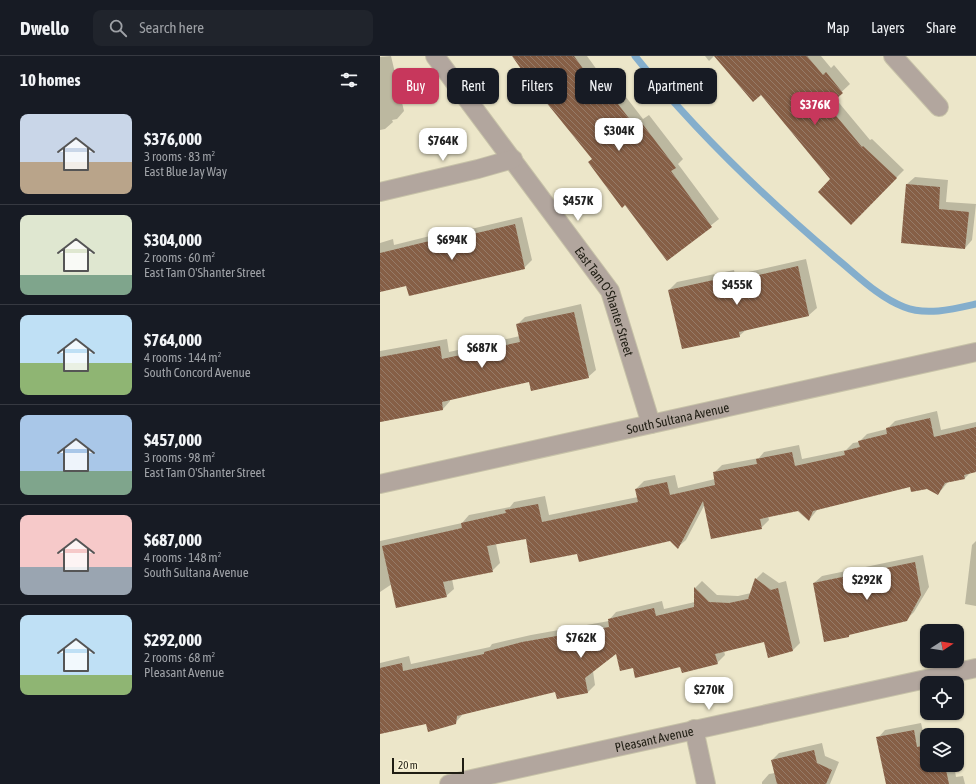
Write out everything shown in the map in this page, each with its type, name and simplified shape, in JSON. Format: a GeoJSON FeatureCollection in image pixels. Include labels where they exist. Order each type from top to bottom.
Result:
{"type":"FeatureCollection","features":[{"type":"Feature","properties":{"kind":"street","name":"East Tam O'Shanter Street"},"geometry":{"type":"LineString","coordinates":[[435,56],[513,158],[610,291],[651,424]]}},
{"type":"Feature","properties":{"kind":"street"},"geometry":{"type":"LineString","coordinates":[[894,56],[939,107]]}},
{"type":"Feature","properties":{"kind":"street"},"geometry":{"type":"LineString","coordinates":[[380,192],[478,169],[513,158]]}},
{"type":"Feature","properties":{"kind":"street","name":"South Sultana Avenue"},"geometry":{"type":"LineString","coordinates":[[380,484],[976,352]]}},
{"type":"Feature","properties":{"kind":"street","name":"Pleasant Avenue"},"geometry":{"type":"LineString","coordinates":[[449,784],[976,668]]}},
{"type":"Feature","properties":{"kind":"street"},"geometry":{"type":"LineString","coordinates":[[694,729],[706,784]]}},
{"type":"Feature","properties":{"kind":"building"},"geometry":{"type":"Polygon","coordinates":[[[512,56],[574,56],[583,68],[575,68],[575,104],[618,104],[635,126],[641,122],[676,168],[671,171],[712,227],[667,261],[625,205],[622,208],[588,162],[592,159],[548,104],[567,104],[567,68],[520,68],[512,56]]]}},
{"type":"Feature","properties":{"kind":"building"},"geometry":{"type":"Polygon","coordinates":[[[714,56],[807,56],[823,75],[826,72],[843,93],[828,106],[862,147],[863,146],[897,178],[851,225],[818,192],[830,179],[761,95],[753,102],[714,56]]]}},
{"type":"Feature","properties":{"kind":"building"},"geometry":{"type":"Polygon","coordinates":[[[906,184],[940,187],[939,209],[969,212],[965,249],[901,243],[906,184]]]}},
{"type":"Feature","properties":{"kind":"building"},"geometry":{"type":"Polygon","coordinates":[[[515,224],[525,269],[409,296],[406,286],[380,292],[380,253],[446,237],[447,240],[515,224]]]}},
{"type":"Feature","properties":{"kind":"building"},"geometry":{"type":"Polygon","coordinates":[[[798,266],[809,316],[739,332],[740,337],[682,349],[668,290],[727,277],[728,282],[798,266]]]}},
{"type":"Feature","properties":{"kind":"building"},"geometry":{"type":"Polygon","coordinates":[[[574,312],[589,378],[531,391],[529,382],[442,402],[443,410],[380,422],[380,357],[440,346],[442,359],[520,342],[516,324],[574,312]]]}},
{"type":"Feature","properties":{"kind":"building"},"geometry":{"type":"Polygon","coordinates":[[[930,418],[934,437],[976,427],[976,472],[964,475],[965,479],[945,483],[938,495],[927,489],[911,492],[910,487],[813,511],[809,521],[798,511],[760,519],[762,529],[711,539],[703,501],[678,549],[670,541],[579,562],[577,554],[530,563],[526,539],[487,546],[493,572],[443,582],[447,597],[396,608],[382,546],[462,528],[461,523],[506,513],[505,510],[538,504],[542,522],[638,502],[635,489],[667,482],[670,495],[715,485],[713,472],[757,464],[756,459],[792,452],[795,466],[845,455],[844,451],[860,447],[858,441],[887,434],[886,428],[930,418]]]}},
{"type":"Feature","properties":{"kind":"building"},"geometry":{"type":"Polygon","coordinates":[[[915,562],[921,595],[907,621],[849,635],[849,637],[824,642],[813,583],[915,562]]]}},
{"type":"Feature","properties":{"kind":"building"},"geometry":{"type":"Polygon","coordinates":[[[755,578],[771,590],[778,588],[793,651],[768,658],[764,642],[715,654],[718,664],[682,673],[680,667],[635,678],[633,668],[620,671],[616,654],[585,678],[588,693],[557,699],[555,692],[457,716],[456,724],[428,732],[426,724],[380,734],[380,668],[402,663],[403,671],[484,654],[484,652],[522,642],[609,627],[608,619],[654,608],[656,616],[694,607],[694,587],[709,602],[729,603],[748,599],[755,578]]]}},
{"type":"Feature","properties":{"kind":"building"},"geometry":{"type":"Polygon","coordinates":[[[914,730],[917,747],[920,746],[920,772],[946,772],[949,784],[886,784],[876,737],[914,730]]]}},
{"type":"Feature","properties":{"kind":"building"},"geometry":{"type":"Polygon","coordinates":[[[814,750],[817,763],[832,770],[826,784],[777,784],[771,760],[814,750]]]}},
{"type":"Feature","properties":{"kind":"waterway"},"geometry":{"type":"LineString","coordinates":[[635,56],[681,110],[756,187],[809,235],[885,298],[904,307],[921,311],[940,311],[976,304]]}}]}
